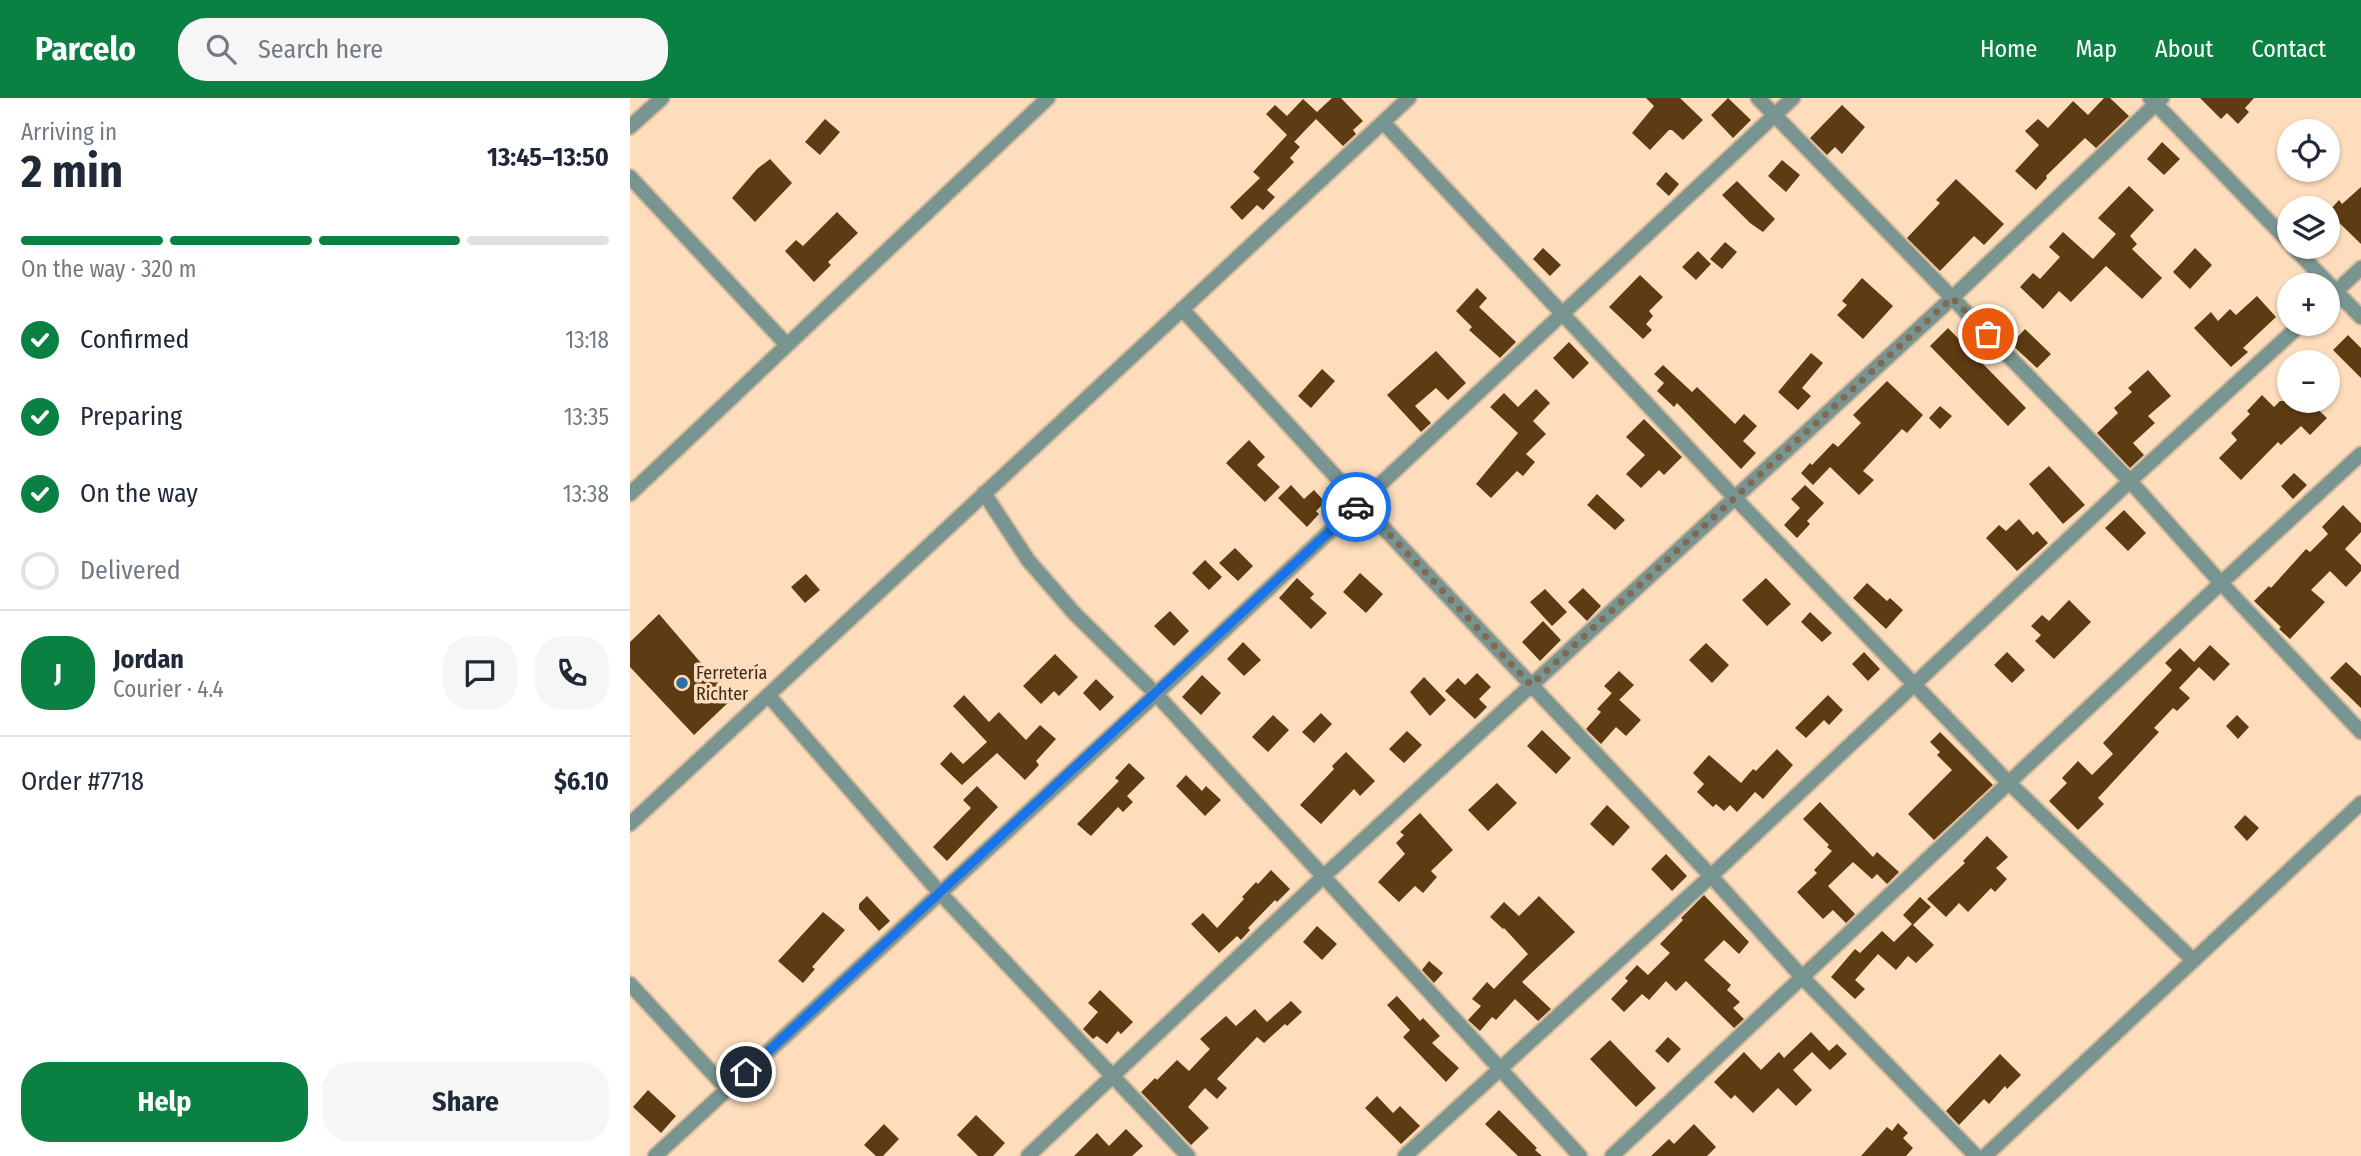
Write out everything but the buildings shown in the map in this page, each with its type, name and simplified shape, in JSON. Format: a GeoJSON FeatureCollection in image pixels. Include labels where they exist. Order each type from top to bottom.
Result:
{"type":"FeatureCollection","features":[{"type":"Feature","properties":{"kind":"street"},"geometry":{"type":"LineString","coordinates":[[630,128],[662,98]]}},
{"type":"Feature","properties":{"kind":"street"},"geometry":{"type":"LineString","coordinates":[[630,494],[1048,98]]}},
{"type":"Feature","properties":{"kind":"street"},"geometry":{"type":"LineString","coordinates":[[1758,98],[2130,481],[2221,583],[2361,732]]}},
{"type":"Feature","properties":{"kind":"street"},"geometry":{"type":"LineString","coordinates":[[655,1156],[1156,694],[1793,98]]}},
{"type":"Feature","properties":{"kind":"street"},"geometry":{"type":"LineString","coordinates":[[1028,1156],[1324,876],[1952,298],[2156,100],[2277,229]]}},
{"type":"Feature","properties":{"kind":"street"},"geometry":{"type":"LineString","coordinates":[[630,824],[1383,122],[1399,101]]}},
{"type":"Feature","properties":{"kind":"street"},"geometry":{"type":"LineString","coordinates":[[1383,122],[1734,497],[2008,782],[2193,960]]}},
{"type":"Feature","properties":{"kind":"street"},"geometry":{"type":"LineString","coordinates":[[630,177],[788,345]]}},
{"type":"Feature","properties":{"kind":"street"},"geometry":{"type":"LineString","coordinates":[[2303,259],[2314,273]]}},
{"type":"Feature","properties":{"kind":"street"},"geometry":{"type":"LineString","coordinates":[[2340,288],[2361,268]]}},
{"type":"Feature","properties":{"kind":"street"},"geometry":{"type":"LineString","coordinates":[[2340,301],[2361,317]]}},
{"type":"Feature","properties":{"kind":"street"},"geometry":{"type":"LineString","coordinates":[[1182,309],[1802,977],[1976,1156]]}},
{"type":"Feature","properties":{"kind":"street"},"geometry":{"type":"LineString","coordinates":[[1405,1156],[1711,876],[2288,336]]}},
{"type":"Feature","properties":{"kind":"street"},"geometry":{"type":"LineString","coordinates":[[1612,1156],[2361,454]]}},
{"type":"Feature","properties":{"kind":"street"},"geometry":{"type":"LineString","coordinates":[[984,493],[1028,560],[1074,613],[1156,694],[1580,1156]]}},
{"type":"Feature","properties":{"kind":"street"},"geometry":{"type":"LineString","coordinates":[[768,695],[940,893],[1188,1156]]}},
{"type":"Feature","properties":{"kind":"street"},"geometry":{"type":"LineString","coordinates":[[1985,1156],[2361,803]]}},
{"type":"Feature","properties":{"kind":"street"},"geometry":{"type":"LineString","coordinates":[[630,984],[727,1089]]}},
{"type":"Feature","properties":{"kind":"way so far"},"geometry":{"type":"LineString","coordinates":[[1356,507],[1360,503],[1531,685],[1952,298],[1988,334]]}},
{"type":"Feature","properties":{"kind":"place","name":"Ferretería Richter"},"geometry":{"type":"Point","coordinates":[682,683]}},
{"type":"Feature","properties":{"kind":"route"},"geometry":{"type":"LineString","coordinates":[[746,1072],[1356,507]]}}]}
